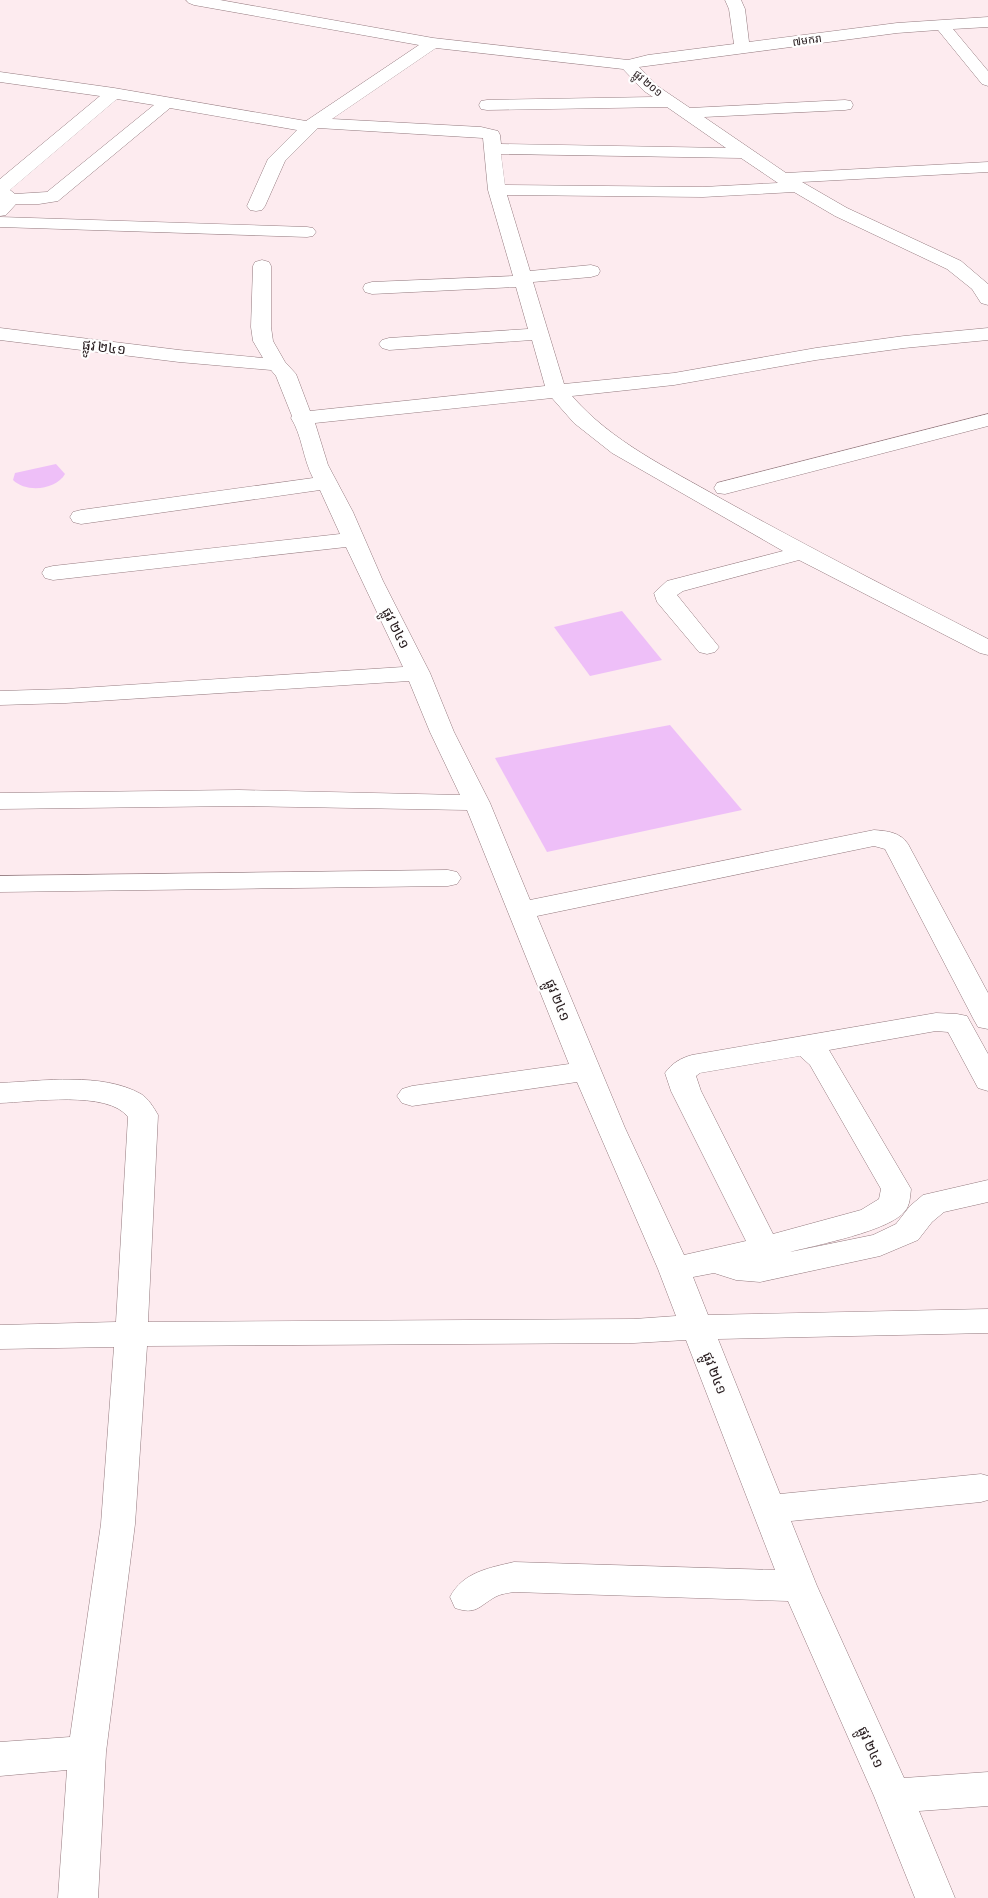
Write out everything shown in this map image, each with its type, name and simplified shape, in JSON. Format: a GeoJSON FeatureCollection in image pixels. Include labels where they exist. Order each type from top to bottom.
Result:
{"type":"FeatureCollection","features":[{"type":"Feature","properties":{"kind":"street","name":"ផ្លូវ ២០១"},"geometry":{"type":"LineString","coordinates":[[194,0],[433,42],[628,65],[650,88],[747,152],[790,183],[841,212],[954,265],[979,284],[988,299]]}},
{"type":"Feature","properties":{"kind":"street"},"geometry":{"type":"LineString","coordinates":[[733,0],[737,9],[742,48]]}},
{"type":"Feature","properties":{"kind":"street","name":"៧មករា"},"geometry":{"type":"LineString","coordinates":[[628,65],[648,60],[897,28],[988,22]]}},
{"type":"Feature","properties":{"kind":"street"},"geometry":{"type":"LineString","coordinates":[[942,25],[988,81]]}},
{"type":"Feature","properties":{"kind":"street"},"geometry":{"type":"LineString","coordinates":[[256,206],[276,159],[312,125],[433,42]]}},
{"type":"Feature","properties":{"kind":"street"},"geometry":{"type":"LineString","coordinates":[[0,77],[114,93],[166,103],[312,125],[490,133],[492,135],[497,190],[556,390],[581,419],[619,449],[802,553],[988,648]]}},
{"type":"Feature","properties":{"kind":"street"},"geometry":{"type":"LineString","coordinates":[[114,93],[4,184],[1,191],[6,205],[52,197],[166,103]]}},
{"type":"Feature","properties":{"kind":"street"},"geometry":{"type":"LineString","coordinates":[[488,105],[672,102]]}},
{"type":"Feature","properties":{"kind":"street"},"geometry":{"type":"LineString","coordinates":[[689,113],[845,105]]}},
{"type":"Feature","properties":{"kind":"street"},"geometry":{"type":"LineString","coordinates":[[492,149],[747,152]]}},
{"type":"Feature","properties":{"kind":"street"},"geometry":{"type":"LineString","coordinates":[[43,151],[98,159]]}},
{"type":"Feature","properties":{"kind":"street"},"geometry":{"type":"LineString","coordinates":[[497,190],[703,192],[988,167]]}},
{"type":"Feature","properties":{"kind":"street"},"geometry":{"type":"LineString","coordinates":[[0,222],[307,232]]}},
{"type":"Feature","properties":{"kind":"street"},"geometry":{"type":"LineString","coordinates":[[262,266],[261,327],[263,341],[277,365]]}},
{"type":"Feature","properties":{"kind":"street"},"geometry":{"type":"LineString","coordinates":[[372,288],[524,279],[591,271]]}},
{"type":"Feature","properties":{"kind":"street","name":"ផ្លូវ ២៤១"},"geometry":{"type":"LineString","coordinates":[[0,334],[179,356],[277,365],[286,374],[301,418],[306,425],[317,465],[342,512],[418,673],[442,732],[477,803],[610,1128],[674,1269],[799,1586],[893,1796],[935,1898]]}},
{"type":"Feature","properties":{"kind":"street"},"geometry":{"type":"LineString","coordinates":[[389,344],[540,334]]}},
{"type":"Feature","properties":{"kind":"street"},"geometry":{"type":"LineString","coordinates":[[301,418],[674,379],[816,354],[904,342],[988,334]]}},
{"type":"Feature","properties":{"kind":"street"},"geometry":{"type":"LineString","coordinates":[[726,488],[988,420]]}},
{"type":"Feature","properties":{"kind":"street"},"geometry":{"type":"LineString","coordinates":[[80,517],[326,483]]}},
{"type":"Feature","properties":{"kind":"street"},"geometry":{"type":"LineString","coordinates":[[53,573],[354,539]]}},
{"type":"Feature","properties":{"kind":"street"},"geometry":{"type":"LineString","coordinates":[[707,647],[669,602],[665,593],[675,586],[802,553]]}},
{"type":"Feature","properties":{"kind":"street"},"geometry":{"type":"LineString","coordinates":[[0,698],[66,696],[418,673]]}},
{"type":"Feature","properties":{"kind":"street"},"geometry":{"type":"LineString","coordinates":[[0,801],[249,798],[477,803]]}},
{"type":"Feature","properties":{"kind":"street"},"geometry":{"type":"LineString","coordinates":[[522,910],[874,838],[886,839],[895,844],[988,1020]]}},
{"type":"Feature","properties":{"kind":"street"},"geometry":{"type":"LineString","coordinates":[[0,884],[448,878]]}},
{"type":"Feature","properties":{"kind":"street"},"geometry":{"type":"LineString","coordinates":[[765,1248],[686,1091],[680,1073],[692,1066],[936,1022],[957,1023],[988,1081]]}},
{"type":"Feature","properties":{"kind":"street"},"geometry":{"type":"LineString","coordinates":[[674,1269],[714,1261],[871,1219],[893,1205],[896,1189],[822,1059],[807,1046]]}},
{"type":"Feature","properties":{"kind":"street"},"geometry":{"type":"LineString","coordinates":[[412,1096],[587,1071]]}},
{"type":"Feature","properties":{"kind":"street"},"geometry":{"type":"LineString","coordinates":[[0,1093],[68,1091],[110,1094],[132,1101],[143,1115],[118,1524],[88,1752],[78,1898]]}},
{"type":"Feature","properties":{"kind":"street"},"geometry":{"type":"LineString","coordinates":[[714,1261],[736,1268],[760,1270],[880,1245],[907,1232],[921,1214],[934,1204],[988,1191]]}},
{"type":"Feature","properties":{"kind":"street"},"geometry":{"type":"LineString","coordinates":[[0,1337],[131,1334],[624,1331],[697,1327],[988,1320]]}},
{"type":"Feature","properties":{"kind":"street"},"geometry":{"type":"LineString","coordinates":[[769,1510],[981,1488]]}},
{"type":"Feature","properties":{"kind":"street"},"geometry":{"type":"LineString","coordinates":[[468,1597],[486,1584],[514,1578],[799,1586]]}},
{"type":"Feature","properties":{"kind":"street"},"geometry":{"type":"LineString","coordinates":[[0,1759],[88,1752]]}},
{"type":"Feature","properties":{"kind":"street"},"geometry":{"type":"LineString","coordinates":[[893,1796],[988,1789]]}},
{"type":"Feature","properties":{"kind":"shaded area"},"geometry":{"type":"Polygon","coordinates":[[[56,464],[65,474],[55,484],[33,488],[25,487],[13,480],[15,473],[56,464]]]}},
{"type":"Feature","properties":{"kind":"shaded area"},"geometry":{"type":"Polygon","coordinates":[[[622,611],[662,660],[590,676],[554,627],[622,611]]]}},
{"type":"Feature","properties":{"kind":"shaded area"},"geometry":{"type":"Polygon","coordinates":[[[670,725],[742,810],[547,852],[495,758],[670,725]]]}}]}
